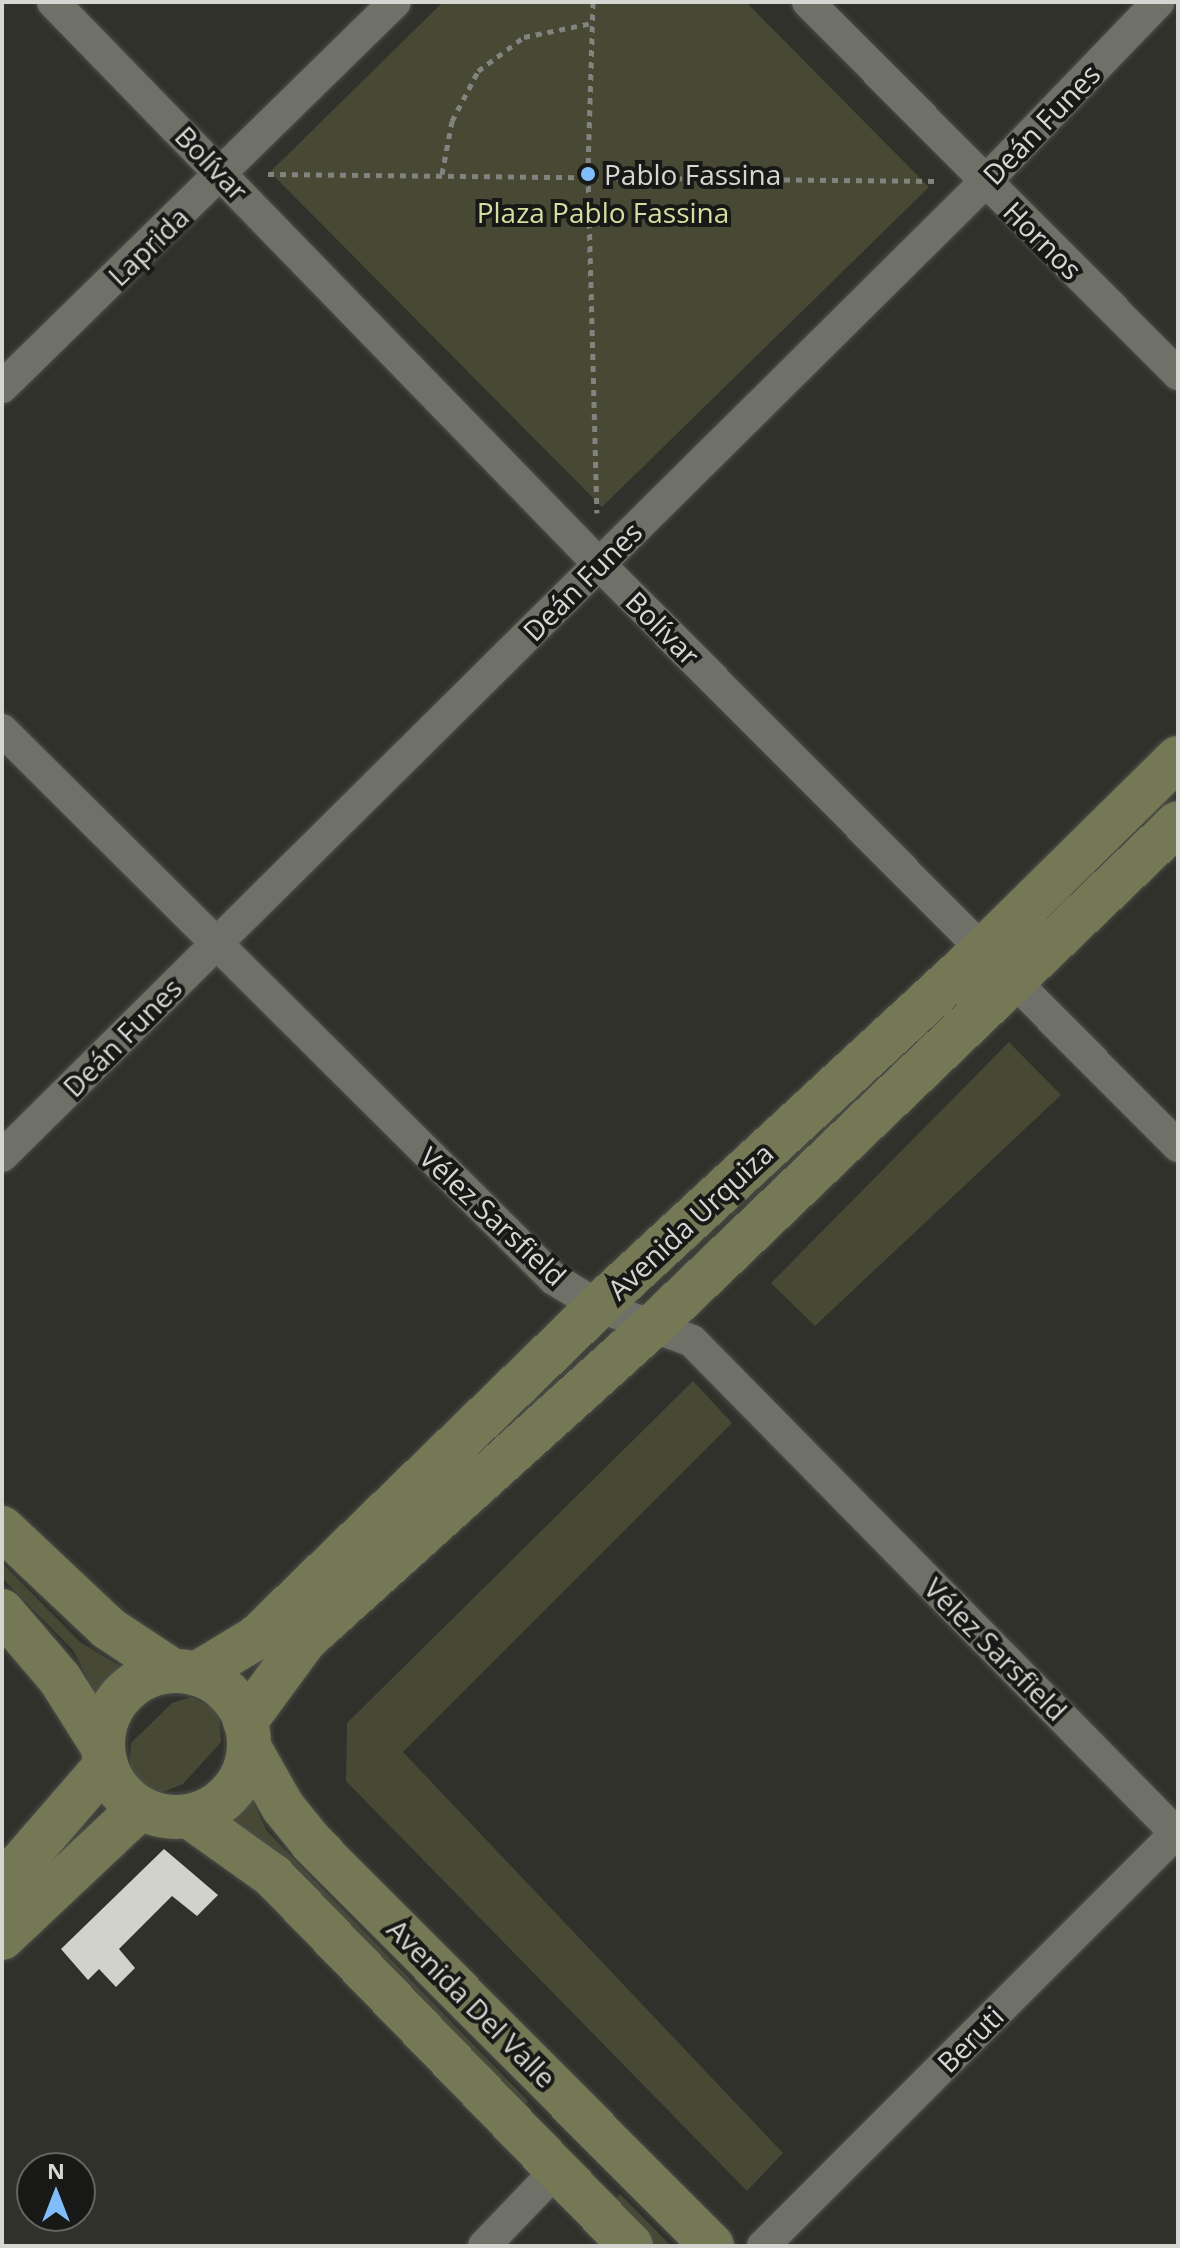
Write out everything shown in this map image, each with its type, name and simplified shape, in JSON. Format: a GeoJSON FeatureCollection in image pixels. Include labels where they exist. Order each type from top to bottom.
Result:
{"type":"FeatureCollection","features":[{"type":"Feature","properties":{"kind":"main road","name":"Avenida Urquiza"},"geometry":{"type":"LineString","coordinates":[[185,1673],[256,1638],[598,1306],[984,949],[1178,758]]}},
{"type":"Feature","properties":{"kind":"main road","name":"Avenida Urquiza"},"geometry":{"type":"LineString","coordinates":[[247,1734],[305,1640],[655,1324],[1014,984],[1178,823]]}},
{"type":"Feature","properties":{"kind":"main road"},"geometry":{"type":"LineString","coordinates":[[2,1528],[108,1628],[234,1700],[247,1734],[244,1771],[231,1792],[212,1808],[189,1816],[164,1817],[140,1808],[121,1792],[60,1679],[2,1611]]}},
{"type":"Feature","properties":{"kind":"main road"},"geometry":{"type":"LineString","coordinates":[[2,1885],[104,1756],[105,1724],[130,1687],[185,1673]]}},
{"type":"Feature","properties":{"kind":"main road","name":"Avenida Del Valle"},"geometry":{"type":"LineString","coordinates":[[247,1734],[283,1807],[312,1843],[712,2246]]}},
{"type":"Feature","properties":{"kind":"main road"},"geometry":{"type":"LineString","coordinates":[[2,1938],[140,1808]]}},
{"type":"Feature","properties":{"kind":"main road","name":"Avenida Del Valle"},"geometry":{"type":"LineString","coordinates":[[189,1816],[273,1876],[631,2246]]}},
{"type":"Feature","properties":{"kind":"street","name":"Bolívar"},"geometry":{"type":"LineString","coordinates":[[53,2],[223,173],[599,564],[1178,1146]]}},
{"type":"Feature","properties":{"kind":"street","name":"Laprida"},"geometry":{"type":"LineString","coordinates":[[2,387],[395,2]]}},
{"type":"Feature","properties":{"kind":"street","name":"Hornos"},"geometry":{"type":"LineString","coordinates":[[808,2],[1178,374]]}},
{"type":"Feature","properties":{"kind":"street","name":"Deán Funes"},"geometry":{"type":"LineString","coordinates":[[2,1156],[985,182],[1158,2]]}},
{"type":"Feature","properties":{"kind":"street","name":"Vélez Sarsfield"},"geometry":{"type":"LineString","coordinates":[[2,730],[554,1279],[598,1306],[655,1324],[692,1341],[1177,1833]]}},
{"type":"Feature","properties":{"kind":"street","name":"Beruti"},"geometry":{"type":"LineString","coordinates":[[763,2246],[1177,1833]]}},
{"type":"Feature","properties":{"kind":"street"},"geometry":{"type":"LineString","coordinates":[[484,2246],[557,2170]]}},
{"type":"Feature","properties":{"kind":"path"},"geometry":{"type":"LineString","coordinates":[[593,2],[588,174],[599,564]]}},
{"type":"Feature","properties":{"kind":"path"},"geometry":{"type":"LineString","coordinates":[[442,174],[452,121],[478,71],[524,37],[592,23]]}},
{"type":"Feature","properties":{"kind":"path"},"geometry":{"type":"LineString","coordinates":[[223,173],[588,174],[985,182]]}},
{"type":"Feature","properties":{"kind":"green space","name":"Plaza Pablo Fassina"},"geometry":{"type":"Polygon","coordinates":[[[443,2],[746,2],[929,187],[602,507],[270,172],[443,2]]]}},
{"type":"Feature","properties":{"kind":"green space"},"geometry":{"type":"Polygon","coordinates":[[[955,994],[963,1001],[693,1312],[685,1305],[955,994]]]}},
{"type":"Feature","properties":{"kind":"green space"},"geometry":{"type":"Polygon","coordinates":[[[1009,1042],[1061,1095],[815,1326],[771,1283],[1009,1042]]]}},
{"type":"Feature","properties":{"kind":"green space"},"geometry":{"type":"Polygon","coordinates":[[[693,1381],[732,1423],[403,1752],[783,2153],[747,2191],[346,1781],[347,1723],[693,1381]]]}},
{"type":"Feature","properties":{"kind":"green space"},"geometry":{"type":"Polygon","coordinates":[[[2,1563],[80,1642],[133,1674],[110,1688],[101,1704],[73,1650],[2,1578],[2,1563]]]}},
{"type":"Feature","properties":{"kind":"green space"},"geometry":{"type":"Polygon","coordinates":[[[192,1697],[219,1711],[221,1742],[183,1784],[163,1792],[142,1788],[129,1773],[131,1743],[172,1703],[192,1697]]]}},
{"type":"Feature","properties":{"kind":"green space"},"geometry":{"type":"Polygon","coordinates":[[[246,1786],[266,1830],[528,2101],[521,2108],[258,1837],[215,1819],[246,1786]]]}},
{"type":"Feature","properties":{"kind":"green space"},"geometry":{"type":"Polygon","coordinates":[[[620,2194],[671,2246],[657,2246],[613,2201],[620,2194]]]}},
{"type":"Feature","properties":{"kind":"building"},"geometry":{"type":"Polygon","coordinates":[[[164,1849],[218,1895],[197,1916],[172,1896],[119,1949],[135,1968],[116,1987],[99,1969],[88,1980],[61,1949],[164,1849]]]}},
{"type":"Feature","properties":{"kind":"place","name":"Pablo Fassina"},"geometry":{"type":"Point","coordinates":[588,174]}}]}
